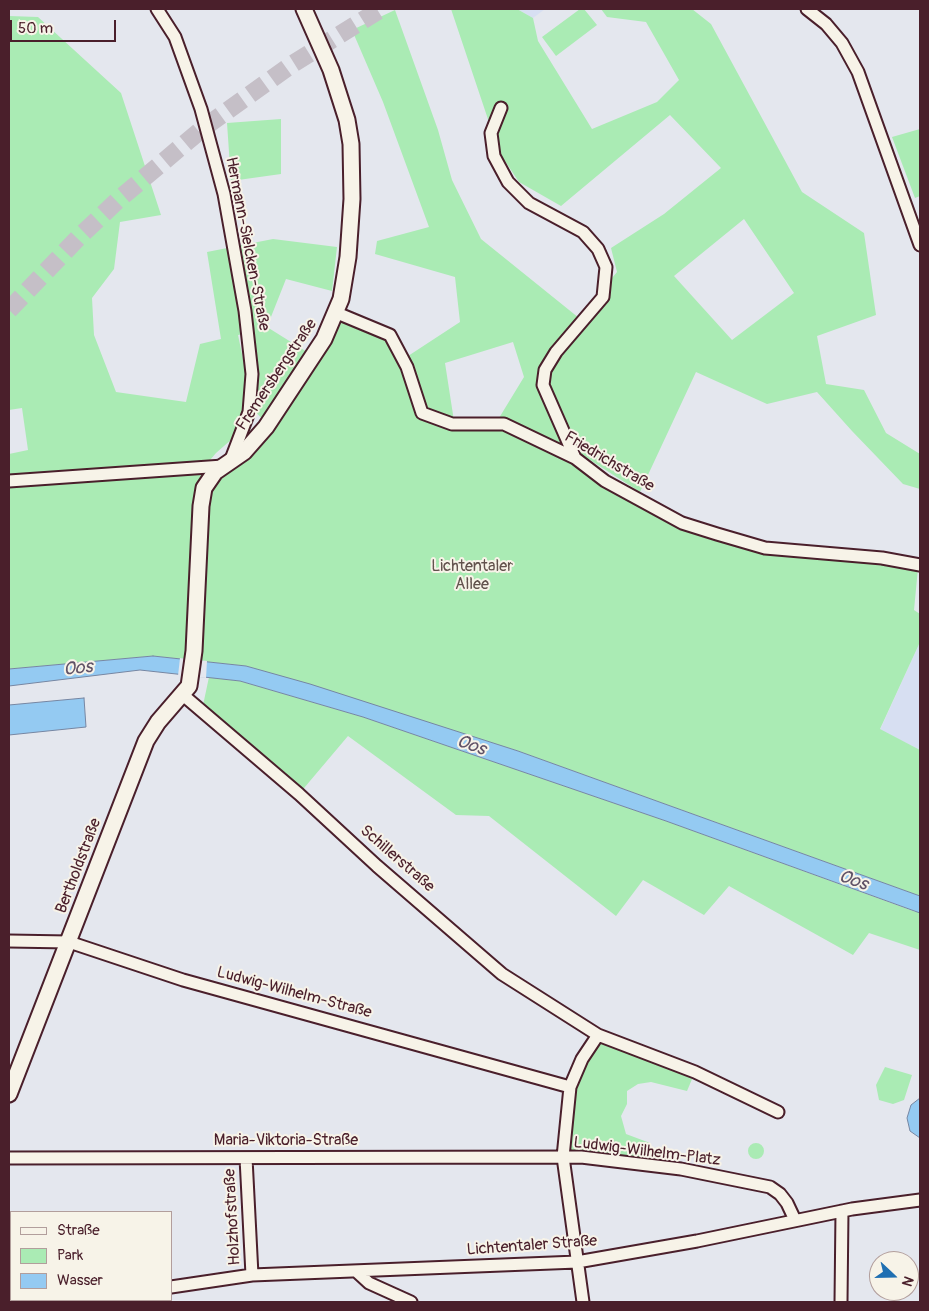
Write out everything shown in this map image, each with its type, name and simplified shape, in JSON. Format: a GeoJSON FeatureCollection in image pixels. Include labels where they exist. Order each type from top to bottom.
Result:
{"type":"FeatureCollection","features":[{"type":"Feature","properties":{"kind":"main road","name":"Fremersbergstraße"},"geometry":{"type":"LineString","coordinates":[[193,660],[202,497],[207,482],[226,464],[244,452],[266,426],[324,339],[337,313],[348,256],[352,200],[351,144],[347,120],[331,70],[304,9]]}},
{"type":"Feature","properties":{"kind":"main road","name":"Bertholdstraße"},"geometry":{"type":"LineString","coordinates":[[9,1094],[146,741],[158,722],[189,686],[192,677],[193,660]]}},
{"type":"Feature","properties":{"kind":"street","name":"Hermann-Sielcken-Straße"},"geometry":{"type":"LineString","coordinates":[[157,9],[175,37],[201,109],[224,194],[246,311],[252,374],[249,412],[226,464]]}},
{"type":"Feature","properties":{"kind":"street"},"geometry":{"type":"LineString","coordinates":[[807,9],[826,24],[842,43],[858,72],[920,245]]}},
{"type":"Feature","properties":{"kind":"street"},"geometry":{"type":"LineString","coordinates":[[501,108],[491,133],[494,156],[508,182],[529,203],[583,232],[598,249],[606,267],[603,297],[556,352],[545,370],[543,385],[575,458]]}},
{"type":"Feature","properties":{"kind":"street","name":"Friedrichstraße"},"geometry":{"type":"LineString","coordinates":[[337,313],[390,335],[407,367],[422,413],[452,424],[504,424],[575,458],[605,481],[682,523],[717,534],[765,548],[882,558],[920,565]]}},
{"type":"Feature","properties":{"kind":"street"},"geometry":{"type":"LineString","coordinates":[[9,481],[226,464]]}},
{"type":"Feature","properties":{"kind":"street","name":"Schillerstraße"},"geometry":{"type":"LineString","coordinates":[[183,694],[502,974],[598,1035]]}},
{"type":"Feature","properties":{"kind":"street","name":"Ludwig-Wilhelm-Straße"},"geometry":{"type":"LineString","coordinates":[[9,941],[69,942],[182,980],[570,1086]]}},
{"type":"Feature","properties":{"kind":"street"},"geometry":{"type":"LineString","coordinates":[[598,1035],[695,1072],[778,1112]]}},
{"type":"Feature","properties":{"kind":"street","name":"Ludwig-Wilhelm-Platz"},"geometry":{"type":"LineString","coordinates":[[598,1035],[582,1059],[570,1086],[562,1157],[681,1169],[770,1187],[780,1194],[787,1203],[794,1220]]}},
{"type":"Feature","properties":{"kind":"street"},"geometry":{"type":"LineString","coordinates":[[562,1157],[583,1302]]}},
{"type":"Feature","properties":{"kind":"street","name":"Maria-Viktoria-Straße"},"geometry":{"type":"LineString","coordinates":[[9,1158],[562,1157]]}},
{"type":"Feature","properties":{"kind":"street","name":"Holzhofstraße"},"geometry":{"type":"LineString","coordinates":[[246,1158],[252,1275]]}},
{"type":"Feature","properties":{"kind":"street","name":"Lichtentaler Straße"},"geometry":{"type":"LineString","coordinates":[[172,1287],[252,1275],[577,1262],[697,1241],[842,1211],[920,1200]]}},
{"type":"Feature","properties":{"kind":"street"},"geometry":{"type":"LineString","coordinates":[[841,1302],[842,1211]]}},
{"type":"Feature","properties":{"kind":"street"},"geometry":{"type":"LineString","coordinates":[[357,1272],[369,1284],[411,1302]]}},
{"type":"Feature","properties":{"kind":"shaded area"},"geometry":{"type":"Polygon","coordinates":[[[517,9],[545,9],[533,18],[517,9]]]}},
{"type":"Feature","properties":{"kind":"shaded area"},"geometry":{"type":"Polygon","coordinates":[[[920,642],[920,750],[880,730],[920,642]]]}},
{"type":"Feature","properties":{"kind":"green space"},"geometry":{"type":"Polygon","coordinates":[[[451,9],[517,9],[533,18],[538,41],[592,129],[657,102],[679,80],[646,22],[607,17],[601,9],[692,9],[711,24],[802,192],[864,233],[876,315],[817,336],[826,384],[864,390],[886,433],[920,454],[920,489],[903,484],[817,392],[767,404],[696,372],[640,492],[579,453],[499,418],[524,377],[513,342],[445,363],[454,421],[424,412],[405,358],[460,322],[455,277],[375,254],[377,241],[429,227],[383,102],[352,30],[395,10],[438,130],[452,180],[481,239],[579,318],[617,272],[611,248],[664,214],[721,168],[670,115],[561,206],[519,182],[499,152],[451,9]],[[744,219],[674,276],[732,340],[794,293],[744,219]]]}},
{"type":"Feature","properties":{"kind":"green space"},"geometry":{"type":"Polygon","coordinates":[[[580,9],[584,9],[597,25],[556,56],[542,37],[580,9]]]}},
{"type":"Feature","properties":{"kind":"green space","name":"Lichtentaler Allee"},"geometry":{"type":"Polygon","coordinates":[[[9,16],[38,17],[121,93],[161,215],[120,222],[114,269],[92,298],[94,335],[116,392],[186,402],[200,344],[221,339],[207,252],[273,239],[337,247],[332,291],[286,279],[267,327],[307,352],[264,421],[253,409],[251,333],[238,335],[246,373],[243,409],[232,439],[205,466],[244,452],[337,313],[390,335],[422,413],[452,424],[504,424],[605,481],[717,534],[918,568],[914,610],[920,614],[920,642],[880,729],[920,750],[920,896],[518,751],[246,666],[153,656],[9,669],[9,454],[28,450],[22,408],[9,410],[9,16]]]}},
{"type":"Feature","properties":{"kind":"green space"},"geometry":{"type":"Polygon","coordinates":[[[281,119],[281,174],[231,181],[227,123],[281,119]]]}},
{"type":"Feature","properties":{"kind":"green space"},"geometry":{"type":"Polygon","coordinates":[[[920,129],[920,196],[915,198],[892,137],[920,129]]]}},
{"type":"Feature","properties":{"kind":"green space"},"geometry":{"type":"Polygon","coordinates":[[[209,677],[240,681],[363,717],[666,821],[916,912],[920,903],[920,950],[869,933],[853,955],[729,886],[704,915],[643,880],[616,916],[489,816],[456,815],[348,736],[299,794],[202,710],[209,677]]]}},
{"type":"Feature","properties":{"kind":"green space"},"geometry":{"type":"Polygon","coordinates":[[[598,1035],[695,1072],[687,1091],[651,1082],[638,1084],[627,1091],[627,1104],[621,1116],[626,1134],[650,1143],[639,1164],[563,1157],[570,1087],[598,1035]]]}},
{"type":"Feature","properties":{"kind":"green space"},"geometry":{"type":"Polygon","coordinates":[[[885,1067],[912,1075],[904,1100],[893,1104],[879,1100],[876,1085],[885,1067]]]}},
{"type":"Feature","properties":{"kind":"green space"},"geometry":{"type":"Polygon","coordinates":[[[753,1143],[759,1143],[764,1148],[762,1157],[753,1159],[748,1154],[748,1148],[753,1143]]]}},
{"type":"Feature","properties":{"kind":"water","name":"Oos"},"geometry":{"type":"Polygon","coordinates":[[[153,656],[246,666],[310,684],[518,751],[920,896],[920,913],[666,821],[363,717],[240,681],[140,670],[9,686],[9,669],[153,656]]]}},
{"type":"Feature","properties":{"kind":"water"},"geometry":{"type":"Polygon","coordinates":[[[84,698],[86,727],[9,735],[9,705],[84,698]]]}},
{"type":"Feature","properties":{"kind":"water"},"geometry":{"type":"Polygon","coordinates":[[[920,1098],[920,1138],[910,1131],[907,1118],[911,1105],[920,1098]]]}},
{"type":"Feature","properties":{"kind":"pier"},"geometry":{"type":"Polygon","coordinates":[[[180,658],[207,661],[206,678],[178,676],[180,658]]]}},
{"type":"Feature","properties":{"kind":"tunnel"},"geometry":{"type":"LineString","coordinates":[[9,310],[78,238],[118,200],[202,129],[291,65],[381,9]]}}]}
